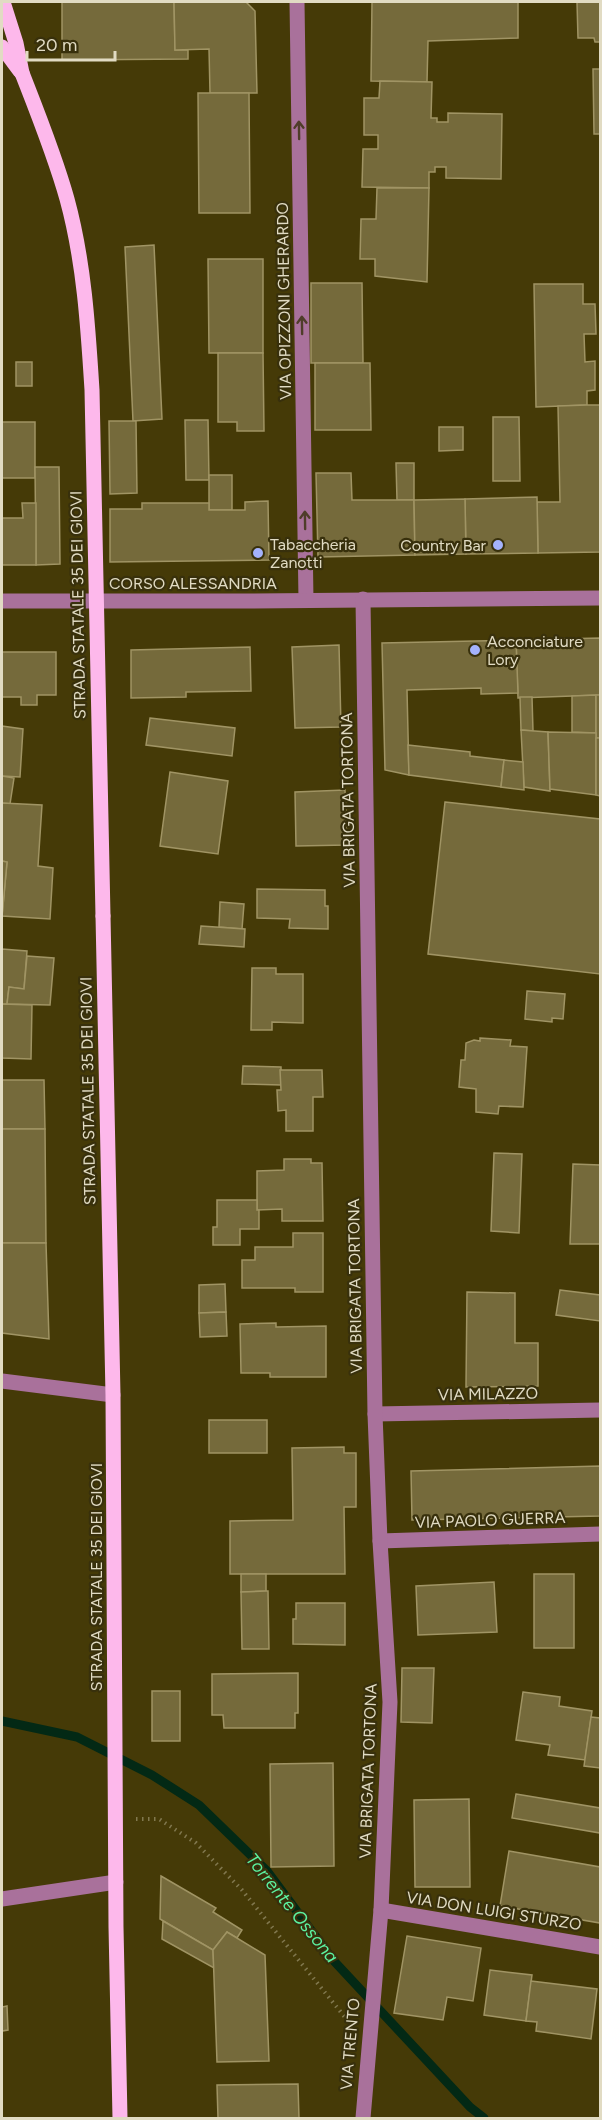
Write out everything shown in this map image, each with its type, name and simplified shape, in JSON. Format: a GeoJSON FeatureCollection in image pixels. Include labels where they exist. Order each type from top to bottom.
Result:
{"type":"FeatureCollection","features":[{"type":"Feature","properties":{"kind":"main road","name":"STRADA STATALE 35 DEI GIOVI"},"geometry":{"type":"LineString","coordinates":[[3,2],[22,73],[54,154],[68,200],[78,249],[87,314],[92,390],[113,1395],[120,2118]]}},
{"type":"Feature","properties":{"kind":"main road","name":"STRADA STATALE 35 DEI GIOVI"},"geometry":{"type":"LineString","coordinates":[[2,47],[22,73]]}},
{"type":"Feature","properties":{"kind":"street","name":"VIA OPIZZONI GHERARDO"},"geometry":{"type":"LineString","coordinates":[[297,2],[306,600]]}},
{"type":"Feature","properties":{"kind":"street","name":"CORSO ALESSANDRIA"},"geometry":{"type":"LineString","coordinates":[[2,601],[600,598]]}},
{"type":"Feature","properties":{"kind":"street","name":"VIA BRIGATA TORTONA"},"geometry":{"type":"LineString","coordinates":[[363,599],[375,1414],[390,1702],[381,1910],[374,1972]]}},
{"type":"Feature","properties":{"kind":"street"},"geometry":{"type":"LineString","coordinates":[[2,1381],[113,1395]]}},
{"type":"Feature","properties":{"kind":"street","name":"VIA MILAZZO"},"geometry":{"type":"LineString","coordinates":[[375,1414],[600,1410]]}},
{"type":"Feature","properties":{"kind":"street","name":"VIA PAOLO GUERRA"},"geometry":{"type":"LineString","coordinates":[[380,1541],[600,1534]]}},
{"type":"Feature","properties":{"kind":"street"},"geometry":{"type":"LineString","coordinates":[[2,1899],[116,1882]]}},
{"type":"Feature","properties":{"kind":"street","name":"VIA DON LUIGI STURZO"},"geometry":{"type":"LineString","coordinates":[[381,1910],[600,1947]]}},
{"type":"Feature","properties":{"kind":"street","name":"VIA TRENTO"},"geometry":{"type":"LineString","coordinates":[[363,2118],[374,1972]]}},
{"type":"Feature","properties":{"kind":"path"},"geometry":{"type":"LineString","coordinates":[[116,1820],[159,1819],[196,1843],[242,1890],[368,2044]]}},
{"type":"Feature","properties":{"kind":"building"},"geometry":{"type":"Polygon","coordinates":[[[62,2],[174,2],[175,50],[188,50],[188,59],[62,60],[62,2]]]}},
{"type":"Feature","properties":{"kind":"building"},"geometry":{"type":"Polygon","coordinates":[[[174,2],[246,2],[255,11],[257,93],[210,93],[209,49],[175,50],[174,2]]]}},
{"type":"Feature","properties":{"kind":"building"},"geometry":{"type":"Polygon","coordinates":[[[372,2],[518,2],[518,38],[428,41],[427,82],[371,81],[372,2]]]}},
{"type":"Feature","properties":{"kind":"building"},"geometry":{"type":"Polygon","coordinates":[[[577,2],[600,2],[600,42],[595,42],[594,38],[578,38],[577,2]]]}},
{"type":"Feature","properties":{"kind":"building"},"geometry":{"type":"Polygon","coordinates":[[[593,69],[600,69],[600,134],[594,134],[593,69]]]}},
{"type":"Feature","properties":{"kind":"building"},"geometry":{"type":"Polygon","coordinates":[[[380,81],[432,82],[431,118],[437,118],[437,122],[448,122],[448,113],[502,114],[501,179],[446,178],[446,167],[435,167],[435,172],[429,172],[429,188],[362,187],[363,149],[378,149],[378,135],[364,135],[364,98],[379,98],[380,81]]]}},
{"type":"Feature","properties":{"kind":"building"},"geometry":{"type":"Polygon","coordinates":[[[198,93],[249,93],[250,213],[199,213],[198,93]]]}},
{"type":"Feature","properties":{"kind":"building"},"geometry":{"type":"Polygon","coordinates":[[[377,188],[429,188],[427,282],[375,276],[375,259],[360,259],[361,219],[376,219],[377,188]]]}},
{"type":"Feature","properties":{"kind":"building"},"geometry":{"type":"Polygon","coordinates":[[[154,245],[162,419],[133,421],[125,247],[154,245]]]}},
{"type":"Feature","properties":{"kind":"building"},"geometry":{"type":"Polygon","coordinates":[[[208,259],[263,259],[263,353],[209,353],[208,259]]]}},
{"type":"Feature","properties":{"kind":"building"},"geometry":{"type":"Polygon","coordinates":[[[311,283],[362,283],[363,363],[311,363],[311,283]]]}},
{"type":"Feature","properties":{"kind":"building"},"geometry":{"type":"Polygon","coordinates":[[[534,284],[583,284],[583,304],[595,304],[596,334],[584,334],[585,362],[595,361],[595,390],[587,391],[587,405],[536,407],[534,284]]]}},
{"type":"Feature","properties":{"kind":"building"},"geometry":{"type":"Polygon","coordinates":[[[218,353],[263,353],[264,431],[237,431],[237,422],[218,422],[218,353]]]}},
{"type":"Feature","properties":{"kind":"building"},"geometry":{"type":"Polygon","coordinates":[[[16,362],[32,362],[32,386],[16,386],[16,362]]]}},
{"type":"Feature","properties":{"kind":"building"},"geometry":{"type":"Polygon","coordinates":[[[315,363],[370,363],[371,430],[315,430],[315,363]]]}},
{"type":"Feature","properties":{"kind":"building"},"geometry":{"type":"Polygon","coordinates":[[[600,405],[600,552],[538,553],[537,502],[560,502],[558,406],[600,405]]]}},
{"type":"Feature","properties":{"kind":"building"},"geometry":{"type":"Polygon","coordinates":[[[493,417],[519,417],[520,481],[493,481],[493,417]]]}},
{"type":"Feature","properties":{"kind":"building"},"geometry":{"type":"Polygon","coordinates":[[[185,420],[208,420],[209,480],[186,480],[185,420]]]}},
{"type":"Feature","properties":{"kind":"building"},"geometry":{"type":"Polygon","coordinates":[[[109,421],[136,421],[137,493],[110,494],[109,421]]]}},
{"type":"Feature","properties":{"kind":"building"},"geometry":{"type":"Polygon","coordinates":[[[2,422],[35,422],[35,478],[2,478],[2,422]]]}},
{"type":"Feature","properties":{"kind":"building"},"geometry":{"type":"Polygon","coordinates":[[[439,427],[463,427],[463,450],[439,451],[439,427]]]}},
{"type":"Feature","properties":{"kind":"building"},"geometry":{"type":"Polygon","coordinates":[[[396,463],[414,463],[414,500],[397,500],[396,463]]]}},
{"type":"Feature","properties":{"kind":"building"},"geometry":{"type":"Polygon","coordinates":[[[35,467],[59,467],[60,564],[36,565],[35,467]]]}},
{"type":"Feature","properties":{"kind":"building"},"geometry":{"type":"Polygon","coordinates":[[[316,473],[351,473],[352,500],[414,500],[415,555],[318,557],[316,473]]]}},
{"type":"Feature","properties":{"kind":"building"},"geometry":{"type":"Polygon","coordinates":[[[209,475],[232,475],[232,510],[209,510],[209,475]]]}},
{"type":"Feature","properties":{"kind":"building"},"geometry":{"type":"Polygon","coordinates":[[[537,497],[538,553],[466,554],[465,499],[537,497]]]}},
{"type":"Feature","properties":{"kind":"building"},"geometry":{"type":"Polygon","coordinates":[[[465,499],[466,554],[415,555],[414,500],[465,499]]]}},
{"type":"Feature","properties":{"kind":"building"},"geometry":{"type":"Polygon","coordinates":[[[268,501],[269,560],[110,562],[110,509],[142,509],[142,503],[209,503],[209,510],[245,510],[245,502],[268,501]]]}},
{"type":"Feature","properties":{"kind":"building"},"geometry":{"type":"Polygon","coordinates":[[[22,503],[36,503],[36,565],[2,565],[2,518],[23,518],[22,503]]]}},
{"type":"Feature","properties":{"kind":"building"},"geometry":{"type":"Polygon","coordinates":[[[600,638],[600,695],[518,698],[516,640],[600,638]]]}},
{"type":"Feature","properties":{"kind":"building"},"geometry":{"type":"Polygon","coordinates":[[[516,640],[518,693],[481,694],[481,688],[407,690],[409,775],[385,770],[382,643],[516,640]]]}},
{"type":"Feature","properties":{"kind":"building"},"geometry":{"type":"Polygon","coordinates":[[[339,645],[341,727],[295,728],[292,647],[339,645]]]}},
{"type":"Feature","properties":{"kind":"building"},"geometry":{"type":"Polygon","coordinates":[[[250,647],[251,691],[186,692],[186,697],[131,698],[131,650],[250,647]]]}},
{"type":"Feature","properties":{"kind":"building"},"geometry":{"type":"Polygon","coordinates":[[[2,652],[56,652],[56,695],[37,695],[37,705],[21,705],[21,697],[2,697],[2,652]]]}},
{"type":"Feature","properties":{"kind":"building"},"geometry":{"type":"Polygon","coordinates":[[[596,695],[596,733],[572,732],[572,696],[596,695]]]}},
{"type":"Feature","properties":{"kind":"building"},"geometry":{"type":"Polygon","coordinates":[[[596,695],[600,695],[600,738],[596,738],[596,695]]]}},
{"type":"Feature","properties":{"kind":"building"},"geometry":{"type":"Polygon","coordinates":[[[520,697],[532,697],[533,731],[521,730],[520,697]]]}},
{"type":"Feature","properties":{"kind":"building"},"geometry":{"type":"Polygon","coordinates":[[[150,718],[235,728],[232,756],[146,745],[150,718]]]}},
{"type":"Feature","properties":{"kind":"building"},"geometry":{"type":"Polygon","coordinates":[[[2,726],[23,729],[20,777],[2,776],[2,726]]]}},
{"type":"Feature","properties":{"kind":"building"},"geometry":{"type":"Polygon","coordinates":[[[521,730],[548,732],[550,791],[524,787],[521,730]]]}},
{"type":"Feature","properties":{"kind":"building"},"geometry":{"type":"Polygon","coordinates":[[[548,732],[596,733],[596,795],[550,789],[548,732]]]}},
{"type":"Feature","properties":{"kind":"building"},"geometry":{"type":"Polygon","coordinates":[[[596,738],[600,738],[600,796],[596,795],[596,738]]]}},
{"type":"Feature","properties":{"kind":"building"},"geometry":{"type":"Polygon","coordinates":[[[408,745],[470,752],[470,756],[504,760],[501,787],[409,775],[408,745]]]}},
{"type":"Feature","properties":{"kind":"building"},"geometry":{"type":"Polygon","coordinates":[[[504,760],[523,762],[524,790],[501,787],[504,760]]]}},
{"type":"Feature","properties":{"kind":"building"},"geometry":{"type":"Polygon","coordinates":[[[170,772],[228,781],[218,854],[160,846],[170,772]]]}},
{"type":"Feature","properties":{"kind":"building"},"geometry":{"type":"Polygon","coordinates":[[[2,776],[14,778],[10,804],[2,803],[2,776]]]}},
{"type":"Feature","properties":{"kind":"building"},"geometry":{"type":"Polygon","coordinates":[[[345,790],[347,845],[296,846],[295,792],[345,790]]]}},
{"type":"Feature","properties":{"kind":"building"},"geometry":{"type":"Polygon","coordinates":[[[445,802],[600,819],[600,974],[428,954],[445,802]]]}},
{"type":"Feature","properties":{"kind":"building"},"geometry":{"type":"Polygon","coordinates":[[[2,803],[42,805],[38,866],[53,868],[50,919],[2,916],[7,862],[2,861],[2,803]]]}},
{"type":"Feature","properties":{"kind":"building"},"geometry":{"type":"Polygon","coordinates":[[[2,861],[7,862],[2,917],[2,861]]]}},
{"type":"Feature","properties":{"kind":"building"},"geometry":{"type":"Polygon","coordinates":[[[257,889],[325,890],[328,929],[289,928],[290,919],[257,918],[257,889]]]}},
{"type":"Feature","properties":{"kind":"building"},"geometry":{"type":"Polygon","coordinates":[[[220,902],[244,904],[242,929],[219,927],[220,902]]]}},
{"type":"Feature","properties":{"kind":"building"},"geometry":{"type":"Polygon","coordinates":[[[201,926],[245,929],[244,947],[199,944],[201,926]]]}},
{"type":"Feature","properties":{"kind":"building"},"geometry":{"type":"Polygon","coordinates":[[[2,949],[27,951],[24,989],[9,987],[7,1004],[2,1004],[2,949]]]}},
{"type":"Feature","properties":{"kind":"building"},"geometry":{"type":"Polygon","coordinates":[[[27,956],[54,958],[50,1005],[7,1004],[9,987],[24,989],[27,956]]]}},
{"type":"Feature","properties":{"kind":"building"},"geometry":{"type":"Polygon","coordinates":[[[252,968],[276,968],[276,974],[303,974],[303,1023],[272,1022],[272,1030],[251,1030],[252,968]]]}},
{"type":"Feature","properties":{"kind":"building"},"geometry":{"type":"Polygon","coordinates":[[[527,991],[565,994],[563,1019],[552,1018],[552,1022],[525,1019],[527,991]]]}},
{"type":"Feature","properties":{"kind":"building"},"geometry":{"type":"Polygon","coordinates":[[[2,1004],[32,1005],[31,1059],[2,1058],[2,1004]]]}},
{"type":"Feature","properties":{"kind":"building"},"geometry":{"type":"Polygon","coordinates":[[[480,1038],[511,1040],[510,1046],[527,1047],[523,1107],[499,1106],[498,1114],[476,1112],[476,1089],[459,1087],[461,1060],[465,1060],[466,1043],[474,1040],[480,1041],[480,1038]]]}},
{"type":"Feature","properties":{"kind":"building"},"geometry":{"type":"Polygon","coordinates":[[[243,1066],[281,1067],[281,1085],[242,1084],[243,1066]]]}},
{"type":"Feature","properties":{"kind":"building"},"geometry":{"type":"Polygon","coordinates":[[[280,1070],[322,1070],[323,1097],[313,1097],[313,1131],[286,1131],[286,1110],[278,1111],[277,1090],[281,1090],[280,1070]]]}},
{"type":"Feature","properties":{"kind":"building"},"geometry":{"type":"Polygon","coordinates":[[[2,1080],[44,1080],[45,1129],[2,1129],[2,1080]]]}},
{"type":"Feature","properties":{"kind":"building"},"geometry":{"type":"Polygon","coordinates":[[[2,1129],[45,1129],[46,1243],[2,1243],[2,1129]]]}},
{"type":"Feature","properties":{"kind":"building"},"geometry":{"type":"Polygon","coordinates":[[[494,1153],[522,1154],[519,1233],[491,1231],[494,1153]]]}},
{"type":"Feature","properties":{"kind":"building"},"geometry":{"type":"Polygon","coordinates":[[[284,1159],[311,1159],[311,1163],[322,1163],[323,1221],[282,1221],[282,1209],[257,1210],[257,1171],[284,1170],[284,1159]]]}},
{"type":"Feature","properties":{"kind":"building"},"geometry":{"type":"Polygon","coordinates":[[[573,1164],[600,1165],[600,1244],[570,1244],[573,1164]]]}},
{"type":"Feature","properties":{"kind":"building"},"geometry":{"type":"Polygon","coordinates":[[[217,1200],[257,1200],[259,1229],[240,1229],[240,1245],[213,1245],[213,1227],[217,1227],[217,1200]]]}},
{"type":"Feature","properties":{"kind":"building"},"geometry":{"type":"Polygon","coordinates":[[[293,1233],[323,1233],[323,1292],[295,1292],[295,1288],[242,1288],[242,1260],[255,1260],[255,1247],[293,1247],[293,1233]]]}},
{"type":"Feature","properties":{"kind":"building"},"geometry":{"type":"Polygon","coordinates":[[[2,1243],[46,1243],[49,1339],[2,1333],[2,1243]]]}},
{"type":"Feature","properties":{"kind":"building"},"geometry":{"type":"Polygon","coordinates":[[[225,1284],[226,1312],[199,1313],[199,1285],[225,1284]]]}},
{"type":"Feature","properties":{"kind":"building"},"geometry":{"type":"Polygon","coordinates":[[[560,1290],[600,1295],[600,1321],[556,1315],[560,1290]]]}},
{"type":"Feature","properties":{"kind":"building"},"geometry":{"type":"Polygon","coordinates":[[[467,1292],[515,1293],[515,1343],[538,1343],[538,1386],[466,1387],[467,1292]]]}},
{"type":"Feature","properties":{"kind":"building"},"geometry":{"type":"Polygon","coordinates":[[[226,1312],[227,1336],[200,1337],[199,1313],[226,1312]]]}},
{"type":"Feature","properties":{"kind":"building"},"geometry":{"type":"Polygon","coordinates":[[[276,1323],[276,1327],[326,1326],[326,1377],[270,1377],[270,1373],[241,1373],[240,1324],[276,1323]]]}},
{"type":"Feature","properties":{"kind":"building"},"geometry":{"type":"Polygon","coordinates":[[[209,1420],[267,1420],[267,1453],[209,1453],[209,1420]]]}},
{"type":"Feature","properties":{"kind":"building"},"geometry":{"type":"Polygon","coordinates":[[[344,1447],[344,1453],[356,1453],[356,1507],[344,1507],[345,1574],[230,1574],[230,1521],[293,1520],[292,1448],[344,1447]]]}},
{"type":"Feature","properties":{"kind":"building"},"geometry":{"type":"Polygon","coordinates":[[[600,1466],[600,1516],[412,1520],[411,1471],[600,1466]]]}},
{"type":"Feature","properties":{"kind":"building"},"geometry":{"type":"Polygon","coordinates":[[[241,1574],[266,1574],[266,1591],[241,1592],[241,1574]]]}},
{"type":"Feature","properties":{"kind":"building"},"geometry":{"type":"Polygon","coordinates":[[[534,1574],[574,1574],[574,1648],[534,1648],[534,1574]]]}},
{"type":"Feature","properties":{"kind":"building"},"geometry":{"type":"Polygon","coordinates":[[[494,1582],[497,1632],[418,1635],[416,1586],[494,1582]]]}},
{"type":"Feature","properties":{"kind":"building"},"geometry":{"type":"Polygon","coordinates":[[[268,1591],[269,1649],[242,1649],[241,1592],[268,1591]]]}},
{"type":"Feature","properties":{"kind":"building"},"geometry":{"type":"Polygon","coordinates":[[[296,1603],[345,1603],[345,1645],[293,1644],[293,1619],[296,1619],[296,1603]]]}},
{"type":"Feature","properties":{"kind":"building"},"geometry":{"type":"Polygon","coordinates":[[[402,1668],[434,1668],[432,1723],[401,1722],[402,1668]]]}},
{"type":"Feature","properties":{"kind":"building"},"geometry":{"type":"Polygon","coordinates":[[[298,1673],[298,1713],[295,1713],[295,1728],[224,1728],[223,1715],[212,1715],[212,1674],[298,1673]]]}},
{"type":"Feature","properties":{"kind":"building"},"geometry":{"type":"Polygon","coordinates":[[[152,1691],[180,1691],[180,1741],[152,1741],[152,1691]]]}},
{"type":"Feature","properties":{"kind":"building"},"geometry":{"type":"Polygon","coordinates":[[[523,1692],[560,1697],[559,1706],[592,1711],[585,1760],[548,1755],[550,1745],[516,1740],[523,1692]]]}},
{"type":"Feature","properties":{"kind":"building"},"geometry":{"type":"Polygon","coordinates":[[[591,1717],[600,1718],[600,1768],[584,1766],[591,1717]]]}},
{"type":"Feature","properties":{"kind":"building"},"geometry":{"type":"Polygon","coordinates":[[[333,1763],[334,1866],[271,1867],[270,1764],[333,1763]]]}},
{"type":"Feature","properties":{"kind":"building"},"geometry":{"type":"Polygon","coordinates":[[[516,1794],[600,1808],[600,1833],[512,1818],[516,1794]]]}},
{"type":"Feature","properties":{"kind":"building"},"geometry":{"type":"Polygon","coordinates":[[[469,1799],[470,1887],[415,1887],[414,1800],[469,1799]]]}},
{"type":"Feature","properties":{"kind":"building"},"geometry":{"type":"Polygon","coordinates":[[[509,1851],[600,1867],[600,1923],[500,1906],[509,1851]]]}},
{"type":"Feature","properties":{"kind":"building"},"geometry":{"type":"Polygon","coordinates":[[[161,1876],[216,1908],[213,1912],[242,1930],[237,1938],[227,1932],[213,1950],[160,1919],[161,1876]]]}},
{"type":"Feature","properties":{"kind":"building"},"geometry":{"type":"Polygon","coordinates":[[[163,1921],[213,1950],[214,1968],[162,1939],[163,1921]]]}},
{"type":"Feature","properties":{"kind":"building"},"geometry":{"type":"Polygon","coordinates":[[[227,1932],[265,1955],[269,2061],[217,2062],[213,1950],[227,1932]]]}},
{"type":"Feature","properties":{"kind":"building"},"geometry":{"type":"Polygon","coordinates":[[[407,1936],[481,1948],[473,2001],[447,1997],[443,2020],[394,2013],[407,1936]]]}},
{"type":"Feature","properties":{"kind":"building"},"geometry":{"type":"Polygon","coordinates":[[[490,1970],[532,1975],[526,2021],[484,2015],[490,1970]]]}},
{"type":"Feature","properties":{"kind":"building"},"geometry":{"type":"Polygon","coordinates":[[[531,1981],[597,1989],[591,2039],[536,2031],[537,2022],[526,2021],[531,1981]]]}},
{"type":"Feature","properties":{"kind":"building"},"geometry":{"type":"Polygon","coordinates":[[[7,2006],[8,2030],[2,2031],[2,2007],[7,2006]]]}},
{"type":"Feature","properties":{"kind":"building"},"geometry":{"type":"Polygon","coordinates":[[[298,2084],[299,2118],[218,2118],[217,2085],[298,2084]]]}},
{"type":"Feature","properties":{"kind":"waterway","name":"Torrente Ossona"},"geometry":{"type":"LineString","coordinates":[[2,1721],[77,1737],[152,1775],[199,1805],[267,1871],[333,1960],[470,2107],[484,2118]]}},
{"type":"Feature","properties":{"kind":"place","name":"Country Bar"},"geometry":{"type":"Point","coordinates":[498,545]}},
{"type":"Feature","properties":{"kind":"place","name":"Tabaccheria Zanotti"},"geometry":{"type":"Point","coordinates":[258,553]}},
{"type":"Feature","properties":{"kind":"place","name":"Acconciature Lory"},"geometry":{"type":"Point","coordinates":[475,650]}}]}
